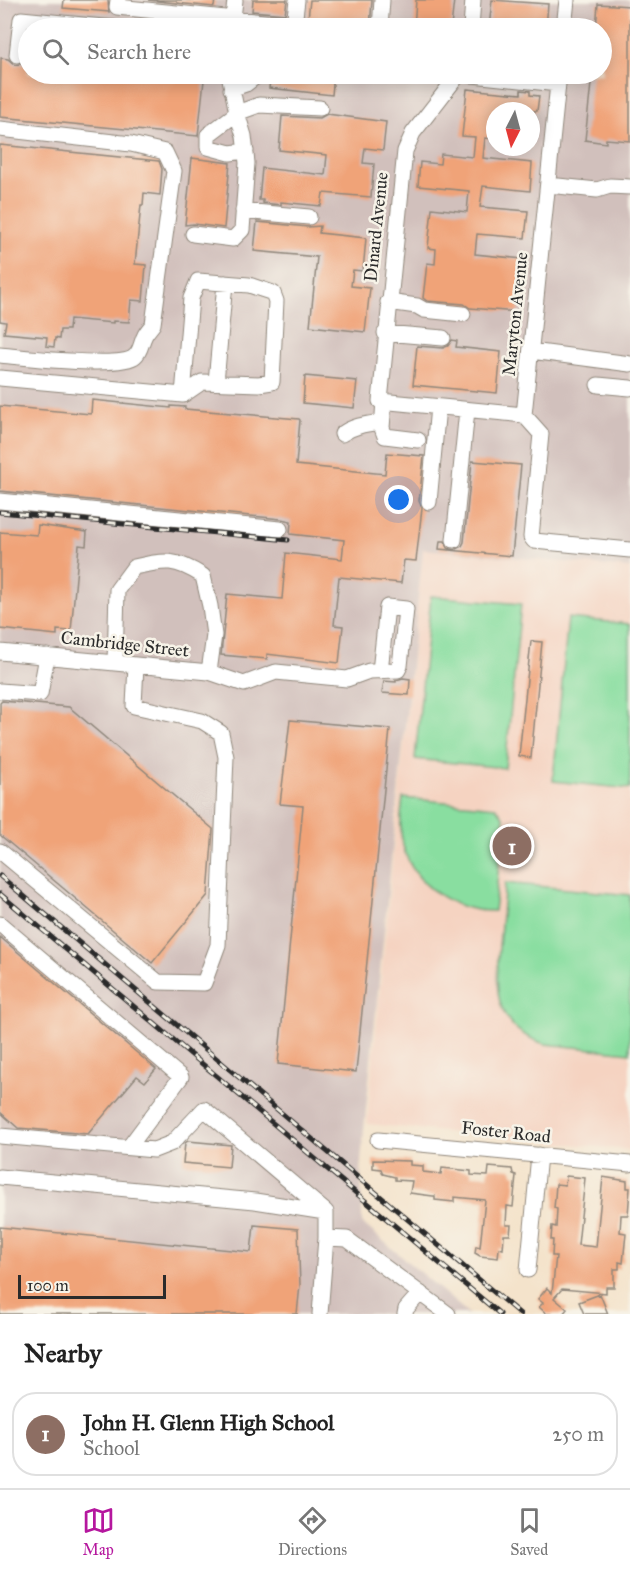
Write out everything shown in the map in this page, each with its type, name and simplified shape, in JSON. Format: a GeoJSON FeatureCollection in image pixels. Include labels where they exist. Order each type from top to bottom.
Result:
{"type":"FeatureCollection","features":[{"type":"Feature","properties":{"kind":"street"},"geometry":{"type":"LineString","coordinates":[[118,0],[117,7],[191,18]]}},
{"type":"Feature","properties":{"kind":"street"},"geometry":{"type":"LineString","coordinates":[[233,18],[235,0]]}},
{"type":"Feature","properties":{"kind":"street"},"geometry":{"type":"LineString","coordinates":[[295,18],[297,0]]}},
{"type":"Feature","properties":{"kind":"street"},"geometry":{"type":"LineString","coordinates":[[381,18],[382,0]]}},
{"type":"Feature","properties":{"kind":"street"},"geometry":{"type":"LineString","coordinates":[[472,18],[474,0]]}},
{"type":"Feature","properties":{"kind":"street"},"geometry":{"type":"LineString","coordinates":[[565,18],[567,0]]}},
{"type":"Feature","properties":{"kind":"street"},"geometry":{"type":"LineString","coordinates":[[17,55],[18,46]]}},
{"type":"Feature","properties":{"kind":"street"},"geometry":{"type":"LineString","coordinates":[[193,234],[233,239],[242,230],[247,163],[244,136],[230,84]]}},
{"type":"Feature","properties":{"kind":"street"},"geometry":{"type":"LineString","coordinates":[[231,89],[246,84]]}},
{"type":"Feature","properties":{"kind":"street","name":"Dinard Avenue"},"geometry":{"type":"LineString","coordinates":[[382,422],[388,302],[405,151],[413,133],[453,84]]}},
{"type":"Feature","properties":{"kind":"street","name":"Maryton Avenue"},"geometry":{"type":"LineString","coordinates":[[524,415],[558,84]]}},
{"type":"Feature","properties":{"kind":"street"},"geometry":{"type":"LineString","coordinates":[[246,151],[230,153],[208,147],[208,135],[237,113],[259,105],[320,108]]}},
{"type":"Feature","properties":{"kind":"street"},"geometry":{"type":"LineString","coordinates":[[0,129],[131,144],[165,152],[174,171],[153,324],[144,336],[140,350],[134,358],[118,362],[0,355]]}},
{"type":"Feature","properties":{"kind":"street"},"geometry":{"type":"LineString","coordinates":[[548,185],[597,190],[610,186],[630,187]]}},
{"type":"Feature","properties":{"kind":"street"},"geometry":{"type":"LineString","coordinates":[[243,212],[309,217]]}},
{"type":"Feature","properties":{"kind":"street"},"geometry":{"type":"LineString","coordinates":[[0,378],[183,395],[201,382],[259,384],[272,382],[276,302],[273,293],[249,285],[198,281],[191,298],[183,395]]}},
{"type":"Feature","properties":{"kind":"street"},"geometry":{"type":"LineString","coordinates":[[216,382],[225,283]]}},
{"type":"Feature","properties":{"kind":"street"},"geometry":{"type":"LineString","coordinates":[[388,302],[417,306],[424,310],[462,314]]}},
{"type":"Feature","properties":{"kind":"street"},"geometry":{"type":"LineString","coordinates":[[386,333],[443,338]]}},
{"type":"Feature","properties":{"kind":"street"},"geometry":{"type":"LineString","coordinates":[[531,351],[630,364]]}},
{"type":"Feature","properties":{"kind":"street"},"geometry":{"type":"LineString","coordinates":[[598,385],[630,388]]}},
{"type":"Feature","properties":{"kind":"street"},"geometry":{"type":"LineString","coordinates":[[382,401],[524,415],[541,434],[531,537],[534,541],[630,550]]}},
{"type":"Feature","properties":{"kind":"street"},"geometry":{"type":"LineString","coordinates":[[429,502],[438,407]]}},
{"type":"Feature","properties":{"kind":"street"},"geometry":{"type":"LineString","coordinates":[[454,540],[467,410]]}},
{"type":"Feature","properties":{"kind":"street"},"geometry":{"type":"LineString","coordinates":[[342,434],[349,429],[382,422],[385,436],[418,440]]}},
{"type":"Feature","properties":{"kind":"street"},"geometry":{"type":"LineString","coordinates":[[0,501],[280,529]]}},
{"type":"Feature","properties":{"kind":"street"},"geometry":{"type":"LineString","coordinates":[[115,663],[117,590],[134,567],[164,561],[185,564],[203,576],[214,635],[209,672]]}},
{"type":"Feature","properties":{"kind":"street","name":"Cambridge Street"},"geometry":{"type":"LineString","coordinates":[[0,652],[209,672],[244,684],[276,672],[347,679],[360,673],[380,671]]}},
{"type":"Feature","properties":{"kind":"street"},"geometry":{"type":"LineString","coordinates":[[0,691],[40,694],[46,656]]}},
{"type":"Feature","properties":{"kind":"street"},"geometry":{"type":"LineString","coordinates":[[0,851],[158,982],[204,983],[218,945],[226,757],[221,733],[202,721],[134,706],[136,664]]}},
{"type":"Feature","properties":{"kind":"street"},"geometry":{"type":"LineString","coordinates":[[0,924],[181,1077],[129,1147]]}},
{"type":"Feature","properties":{"kind":"street"},"geometry":{"type":"LineString","coordinates":[[0,1136],[154,1150],[172,1143],[204,1109],[326,1212],[320,1314]]}},
{"type":"Feature","properties":{"kind":"street","name":"Foster Road"},"geometry":{"type":"LineString","coordinates":[[378,1140],[630,1164]]}},
{"type":"Feature","properties":{"kind":"street"},"geometry":{"type":"LineString","coordinates":[[528,1270],[538,1155]]}},
{"type":"Feature","properties":{"kind":"street"},"geometry":{"type":"LineString","coordinates":[[0,1177],[255,1201],[326,1212]]}},
{"type":"Feature","properties":{"kind":"street"},"geometry":{"type":"LineString","coordinates":[[326,1238],[347,1239],[448,1314]]}},
{"type":"Feature","properties":{"kind":"street"},"geometry":{"type":"LineString","coordinates":[[405,1314],[406,1309],[420,1293]]}},
{"type":"Feature","properties":{"kind":"shaded area"},"geometry":{"type":"Polygon","coordinates":[[[0,0],[630,0],[630,568],[423,549],[361,1161],[362,1223],[469,1314],[0,1314],[0,0]]]}},
{"type":"Feature","properties":{"kind":"shaded area"},"geometry":{"type":"Polygon","coordinates":[[[423,548],[630,568],[630,1150],[367,1124],[423,548]]]}},
{"type":"Feature","properties":{"kind":"green space"},"geometry":{"type":"Polygon","coordinates":[[[431,596],[521,604],[505,768],[415,759],[431,596]]]}},
{"type":"Feature","properties":{"kind":"green space"},"geometry":{"type":"Polygon","coordinates":[[[568,618],[630,624],[630,789],[553,781],[568,618]]]}},
{"type":"Feature","properties":{"kind":"green space"},"geometry":{"type":"Polygon","coordinates":[[[403,798],[496,807],[504,818],[494,911],[465,907],[450,901],[425,884],[408,859],[403,845],[401,822],[403,798]]]}},
{"type":"Feature","properties":{"kind":"green space"},"geometry":{"type":"Polygon","coordinates":[[[505,883],[630,895],[630,1053],[545,1044],[516,1029],[507,1018],[501,1007],[497,979],[505,883]]]}},
{"type":"Feature","properties":{"kind":"building"},"geometry":{"type":"Polygon","coordinates":[[[64,0],[108,0],[109,12],[63,8],[64,0]]]}},
{"type":"Feature","properties":{"kind":"building"},"geometry":{"type":"Polygon","coordinates":[[[148,0],[215,0],[214,7],[148,0]]]}},
{"type":"Feature","properties":{"kind":"building"},"geometry":{"type":"Polygon","coordinates":[[[253,0],[287,0],[285,14],[252,11],[253,0]]]}},
{"type":"Feature","properties":{"kind":"building"},"geometry":{"type":"Polygon","coordinates":[[[310,0],[372,0],[371,18],[308,18],[310,0]]]}},
{"type":"Feature","properties":{"kind":"building"},"geometry":{"type":"Polygon","coordinates":[[[416,0],[454,0],[452,18],[415,18],[416,0]]]}},
{"type":"Feature","properties":{"kind":"building"},"geometry":{"type":"Polygon","coordinates":[[[492,0],[548,4],[547,18],[490,18],[492,0]]]}},
{"type":"Feature","properties":{"kind":"building"},"geometry":{"type":"Polygon","coordinates":[[[598,4],[630,6],[630,141],[606,139],[606,143],[585,140],[591,84],[612,84],[612,18],[597,18],[598,4]]]}},
{"type":"Feature","properties":{"kind":"building"},"geometry":{"type":"Polygon","coordinates":[[[1,58],[18,65],[18,84],[204,84],[198,136],[0,117],[1,58]]]}},
{"type":"Feature","properties":{"kind":"building"},"geometry":{"type":"Polygon","coordinates":[[[270,84],[333,84],[332,95],[269,88],[270,84]]]}},
{"type":"Feature","properties":{"kind":"building"},"geometry":{"type":"Polygon","coordinates":[[[467,89],[521,94],[521,90],[530,91],[530,95],[539,96],[538,102],[486,102],[486,138],[483,158],[532,163],[530,191],[483,186],[480,207],[528,211],[525,238],[477,234],[475,254],[523,259],[518,312],[470,308],[464,304],[427,301],[423,298],[427,263],[435,264],[436,249],[428,248],[432,208],[467,212],[469,191],[418,186],[420,162],[440,164],[441,154],[473,157],[475,137],[462,136],[467,89]]]}},
{"type":"Feature","properties":{"kind":"building"},"geometry":{"type":"Polygon","coordinates":[[[327,114],[386,122],[383,150],[365,148],[363,163],[374,164],[371,197],[323,193],[321,206],[281,202],[281,205],[263,203],[263,200],[259,200],[262,168],[325,175],[327,155],[279,150],[282,116],[320,118],[327,114]]]}},
{"type":"Feature","properties":{"kind":"building"},"geometry":{"type":"Polygon","coordinates":[[[0,145],[159,161],[162,169],[160,195],[144,193],[143,205],[141,205],[135,264],[146,265],[143,301],[131,300],[129,322],[113,321],[113,323],[70,319],[69,330],[60,330],[59,339],[55,338],[54,347],[46,346],[47,337],[4,333],[6,322],[0,321],[0,145]]]}},
{"type":"Feature","properties":{"kind":"building"},"geometry":{"type":"Polygon","coordinates":[[[192,158],[230,163],[224,228],[185,225],[192,158]]]}},
{"type":"Feature","properties":{"kind":"building"},"geometry":{"type":"Polygon","coordinates":[[[257,222],[320,226],[319,233],[366,238],[363,271],[353,270],[351,286],[370,288],[365,332],[310,326],[317,257],[254,251],[257,222]]]}},
{"type":"Feature","properties":{"kind":"building"},"geometry":{"type":"Polygon","coordinates":[[[452,340],[457,341],[456,347],[501,352],[497,393],[413,385],[417,346],[443,348],[448,346],[452,340]]]}},
{"type":"Feature","properties":{"kind":"building"},"geometry":{"type":"Polygon","coordinates":[[[305,376],[357,381],[354,408],[303,403],[305,376]]]}},
{"type":"Feature","properties":{"kind":"building"},"geometry":{"type":"Polygon","coordinates":[[[92,400],[299,419],[296,465],[385,474],[387,453],[424,456],[419,501],[422,508],[416,561],[404,560],[401,583],[339,577],[334,625],[343,626],[339,663],[267,654],[267,659],[221,655],[227,594],[282,599],[286,553],[342,559],[344,540],[290,534],[291,521],[281,519],[0,491],[0,406],[91,414],[92,400]]]}},
{"type":"Feature","properties":{"kind":"building"},"geometry":{"type":"Polygon","coordinates":[[[472,461],[521,465],[512,556],[439,549],[440,541],[445,541],[448,548],[454,550],[462,546],[464,542],[472,461]]]}},
{"type":"Feature","properties":{"kind":"building"},"geometry":{"type":"Polygon","coordinates":[[[38,525],[87,532],[86,546],[79,545],[71,631],[57,630],[57,635],[0,629],[0,532],[37,535],[38,525]]]}},
{"type":"Feature","properties":{"kind":"building"},"geometry":{"type":"Polygon","coordinates":[[[531,641],[542,642],[531,758],[519,756],[531,641]]]}},
{"type":"Feature","properties":{"kind":"building"},"geometry":{"type":"Polygon","coordinates":[[[403,678],[410,679],[409,695],[382,693],[384,681],[396,682],[403,678]]]}},
{"type":"Feature","properties":{"kind":"building"},"geometry":{"type":"Polygon","coordinates":[[[2,701],[69,707],[213,829],[208,895],[152,963],[0,835],[0,703],[2,701]]]}},
{"type":"Feature","properties":{"kind":"building"},"geometry":{"type":"Polygon","coordinates":[[[290,720],[390,729],[356,1072],[278,1064],[303,806],[280,804],[290,720]]]}},
{"type":"Feature","properties":{"kind":"building"},"geometry":{"type":"Polygon","coordinates":[[[0,937],[156,1069],[145,1082],[137,1076],[88,1134],[18,1128],[0,1112],[0,937]]]}},
{"type":"Feature","properties":{"kind":"building"},"geometry":{"type":"Polygon","coordinates":[[[188,1141],[231,1145],[229,1167],[183,1163],[185,1143],[188,1141]]]}},
{"type":"Feature","properties":{"kind":"building"},"geometry":{"type":"Polygon","coordinates":[[[373,1160],[410,1161],[410,1165],[423,1166],[423,1172],[441,1174],[442,1168],[471,1171],[471,1175],[488,1176],[489,1167],[512,1169],[513,1174],[516,1175],[513,1207],[507,1206],[506,1225],[511,1225],[510,1235],[504,1235],[503,1249],[499,1248],[498,1258],[480,1256],[475,1253],[476,1246],[480,1247],[485,1200],[454,1197],[454,1202],[435,1200],[435,1196],[410,1193],[412,1181],[395,1180],[395,1177],[383,1174],[381,1169],[373,1168],[373,1160]]]}},
{"type":"Feature","properties":{"kind":"building"},"geometry":{"type":"Polygon","coordinates":[[[566,1176],[585,1178],[578,1245],[596,1247],[603,1177],[627,1181],[627,1188],[630,1188],[628,1215],[621,1215],[620,1232],[626,1233],[623,1263],[619,1262],[619,1269],[614,1269],[614,1287],[606,1287],[606,1293],[562,1289],[554,1298],[567,1309],[563,1314],[547,1314],[539,1307],[543,1303],[538,1299],[547,1288],[552,1293],[556,1256],[552,1256],[553,1240],[551,1240],[552,1226],[556,1227],[557,1209],[554,1208],[556,1184],[565,1185],[566,1176]]]}},
{"type":"Feature","properties":{"kind":"building"},"geometry":{"type":"Polygon","coordinates":[[[254,1225],[298,1229],[300,1285],[297,1314],[0,1314],[0,1227],[251,1252],[254,1225]]]}},
{"type":"Feature","properties":{"kind":"building"},"geometry":{"type":"Polygon","coordinates":[[[600,1294],[608,1314],[584,1314],[579,1302],[600,1294]]]}},
{"type":"Feature","properties":{"kind":"railway"},"geometry":{"type":"LineString","coordinates":[[0,512],[288,540]]}},
{"type":"Feature","properties":{"kind":"railway"},"geometry":{"type":"LineString","coordinates":[[0,876],[520,1314]]}},
{"type":"Feature","properties":{"kind":"railway"},"geometry":{"type":"LineString","coordinates":[[0,894],[500,1314]]}},
{"type":"Feature","properties":{"kind":"place","name":"John H. Glenn High School"},"geometry":{"type":"Point","coordinates":[512,846]}}]}
